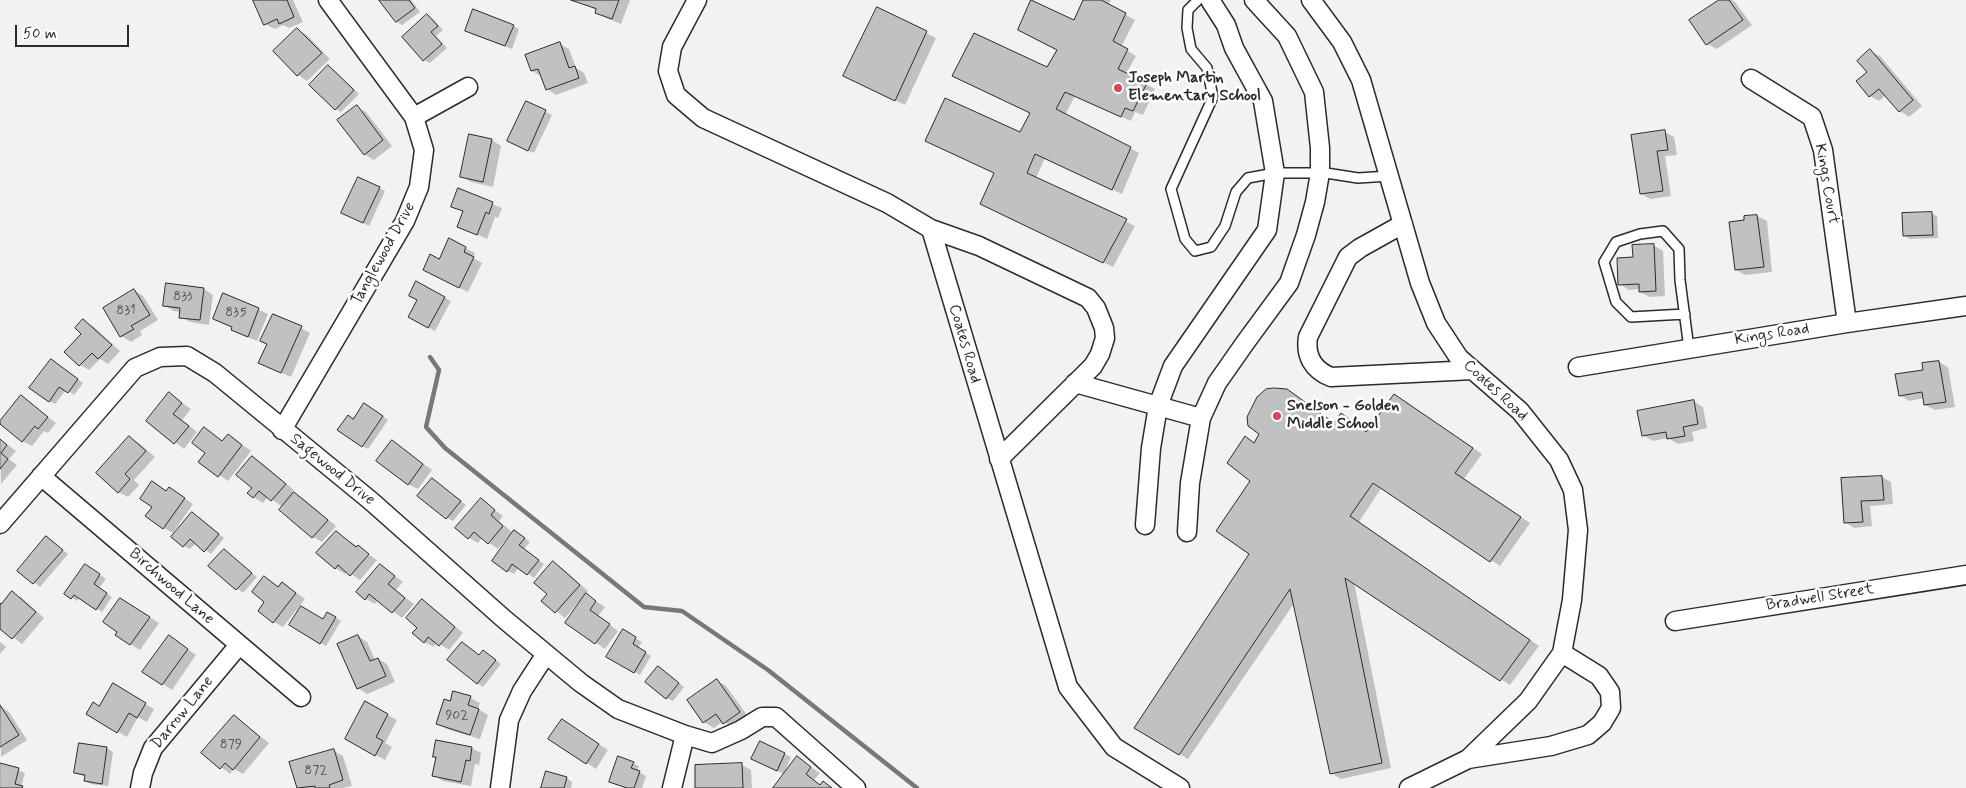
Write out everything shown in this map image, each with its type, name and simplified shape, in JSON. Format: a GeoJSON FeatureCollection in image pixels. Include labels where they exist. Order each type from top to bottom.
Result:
{"type":"FeatureCollection","features":[{"type":"Feature","properties":{"kind":"street","name":"Tanglewood Drive"},"geometry":{"type":"LineString","coordinates":[[282,430],[405,221],[419,187],[424,150],[414,117],[328,0]]}},
{"type":"Feature","properties":{"kind":"street"},"geometry":{"type":"LineString","coordinates":[[697,0],[672,47],[668,71],[676,95],[702,118],[887,203],[931,229],[979,246],[1088,298],[1096,308],[1102,319],[1106,338],[1093,366],[999,459]]}},
{"type":"Feature","properties":{"kind":"street"},"geometry":{"type":"LineString","coordinates":[[1145,525],[1151,448],[1158,406],[1172,366],[1267,230],[1275,173],[1263,101],[1234,48],[1226,25],[1210,0]]}},
{"type":"Feature","properties":{"kind":"street"},"geometry":{"type":"LineString","coordinates":[[1187,532],[1190,483],[1201,418],[1218,383],[1289,283],[1306,235],[1315,202],[1320,173],[1320,148],[1314,92],[1287,36],[1254,0]]}},
{"type":"Feature","properties":{"kind":"street","name":"Coates Road"},"geometry":{"type":"LineString","coordinates":[[1311,0],[1342,42],[1360,80],[1420,282],[1436,323],[1459,358],[1520,411],[1559,460],[1573,490],[1578,530],[1572,600],[1562,653],[1528,701],[1468,759],[1409,788]]}},
{"type":"Feature","properties":{"kind":"street","name":"Kings Court"},"geometry":{"type":"LineString","coordinates":[[1751,79],[1812,117],[1823,150],[1847,323]]}},
{"type":"Feature","properties":{"kind":"street"},"geometry":{"type":"LineString","coordinates":[[414,117],[468,87]]}},
{"type":"Feature","properties":{"kind":"street"},"geometry":{"type":"LineString","coordinates":[[1403,224],[1360,248],[1348,257],[1308,337],[1306,347],[1308,356],[1321,373],[1331,376],[1472,370]]}},
{"type":"Feature","properties":{"kind":"street","name":"Coates Road"},"geometry":{"type":"LineString","coordinates":[[931,229],[1068,688],[1114,747],[1180,788]]}},
{"type":"Feature","properties":{"kind":"street","name":"Kings Road"},"geometry":{"type":"LineString","coordinates":[[1578,367],[1847,323],[1966,306]]}},
{"type":"Feature","properties":{"kind":"street","name":"Sagewood Drive"},"geometry":{"type":"LineString","coordinates":[[0,524],[135,368],[160,357],[187,356],[215,373],[282,430],[372,501],[504,619],[581,683],[618,709],[685,735],[712,743],[741,730],[762,717],[776,717],[856,788]]}},
{"type":"Feature","properties":{"kind":"street"},"geometry":{"type":"LineString","coordinates":[[1075,384],[1201,418]]}},
{"type":"Feature","properties":{"kind":"street","name":"Birchwood Lane"},"geometry":{"type":"LineString","coordinates":[[41,476],[301,697]]}},
{"type":"Feature","properties":{"kind":"street","name":"Bradwell Street"},"geometry":{"type":"LineString","coordinates":[[1675,621],[1966,574]]}},
{"type":"Feature","properties":{"kind":"street","name":"Darrow Lane"},"geometry":{"type":"LineString","coordinates":[[140,788],[152,748],[239,645]]}},
{"type":"Feature","properties":{"kind":"street"},"geometry":{"type":"LineString","coordinates":[[1468,759],[1551,746],[1588,734],[1602,723],[1610,708],[1610,692],[1599,676],[1562,653]]}},
{"type":"Feature","properties":{"kind":"street"},"geometry":{"type":"LineString","coordinates":[[500,788],[509,720],[522,691],[546,654]]}},
{"type":"Feature","properties":{"kind":"street"},"geometry":{"type":"LineString","coordinates":[[672,788],[685,735]]}},
{"type":"Feature","properties":{"kind":"lane"},"geometry":{"type":"LineString","coordinates":[[1198,0],[1188,10],[1187,28],[1191,49],[1207,68],[1213,97],[1171,189],[1185,239],[1195,251],[1212,247],[1225,226],[1236,192],[1248,178],[1275,173],[1320,173],[1358,178],[1389,176]]}},
{"type":"Feature","properties":{"kind":"lane"},"geometry":{"type":"LineString","coordinates":[[1685,314],[1631,317],[1616,302],[1604,262],[1616,242],[1640,234],[1663,230],[1679,249],[1689,349]]}},
{"type":"Feature","properties":{"kind":"building"},"geometry":{"type":"Polygon","coordinates":[[[253,0],[287,0],[294,17],[279,24],[277,19],[264,25],[253,0]]]}},
{"type":"Feature","properties":{"kind":"building"},"geometry":{"type":"Polygon","coordinates":[[[379,0],[409,0],[415,8],[396,22],[379,0]]]}},
{"type":"Feature","properties":{"kind":"building"},"geometry":{"type":"Polygon","coordinates":[[[571,0],[619,0],[612,19],[595,13],[596,9],[571,0]]]}},
{"type":"Feature","properties":{"kind":"building"},"geometry":{"type":"Polygon","coordinates":[[[1031,0],[1074,20],[1083,0],[1101,0],[1126,13],[1113,41],[1128,49],[1118,69],[1147,83],[1133,111],[1125,108],[1121,117],[1065,92],[1056,109],[1131,147],[1112,190],[1035,154],[1027,173],[1127,219],[1103,263],[980,204],[994,173],[925,141],[945,98],[1020,132],[1030,113],[952,76],[974,33],[1047,67],[1057,50],[1018,30],[1031,0]]]}},
{"type":"Feature","properties":{"kind":"building"},"geometry":{"type":"Polygon","coordinates":[[[1719,0],[1729,0],[1743,20],[1706,45],[1689,20],[1719,0]]]}},
{"type":"Feature","properties":{"kind":"building"},"geometry":{"type":"Polygon","coordinates":[[[877,7],[927,31],[895,101],[843,76],[877,7]]]}},
{"type":"Feature","properties":{"kind":"building"},"geometry":{"type":"Polygon","coordinates":[[[473,9],[514,25],[505,46],[465,31],[473,9]]]}},
{"type":"Feature","properties":{"kind":"building"},"geometry":{"type":"Polygon","coordinates":[[[427,14],[438,26],[431,32],[442,44],[423,61],[402,37],[427,14]]]}},
{"type":"Feature","properties":{"kind":"building"},"geometry":{"type":"Polygon","coordinates":[[[297,28],[322,53],[297,76],[273,51],[297,28]]]}},
{"type":"Feature","properties":{"kind":"building"},"geometry":{"type":"Polygon","coordinates":[[[560,42],[569,68],[575,66],[579,78],[546,90],[538,69],[531,71],[525,55],[560,42]]]}},
{"type":"Feature","properties":{"kind":"building"},"geometry":{"type":"Polygon","coordinates":[[[1870,49],[1913,100],[1899,112],[1879,89],[1869,97],[1856,81],[1867,72],[1857,61],[1870,49]]]}},
{"type":"Feature","properties":{"kind":"building"},"geometry":{"type":"Polygon","coordinates":[[[328,65],[354,90],[335,110],[309,85],[328,65]]]}},
{"type":"Feature","properties":{"kind":"building"},"geometry":{"type":"Polygon","coordinates":[[[526,101],[546,110],[528,151],[507,141],[526,101]]]}},
{"type":"Feature","properties":{"kind":"building"},"geometry":{"type":"Polygon","coordinates":[[[357,105],[383,140],[364,155],[337,120],[357,105]]]}},
{"type":"Feature","properties":{"kind":"building"},"geometry":{"type":"Polygon","coordinates":[[[1665,130],[1668,150],[1657,151],[1663,191],[1640,194],[1631,135],[1665,130]]]}},
{"type":"Feature","properties":{"kind":"building"},"geometry":{"type":"Polygon","coordinates":[[[469,134],[492,139],[483,182],[460,177],[469,134]]]}},
{"type":"Feature","properties":{"kind":"building"},"geometry":{"type":"Polygon","coordinates":[[[358,177],[380,187],[363,223],[341,213],[358,177]]]}},
{"type":"Feature","properties":{"kind":"building"},"geometry":{"type":"Polygon","coordinates":[[[458,188],[493,202],[489,214],[486,212],[477,235],[457,227],[463,211],[451,207],[458,188]]]}},
{"type":"Feature","properties":{"kind":"building"},"geometry":{"type":"Polygon","coordinates":[[[1932,212],[1933,235],[1903,236],[1902,213],[1932,212]]]}},
{"type":"Feature","properties":{"kind":"building"},"geometry":{"type":"Polygon","coordinates":[[[1757,215],[1764,267],[1735,270],[1729,222],[1744,220],[1744,216],[1757,215]]]}},
{"type":"Feature","properties":{"kind":"building"},"geometry":{"type":"Polygon","coordinates":[[[449,238],[466,247],[464,252],[474,257],[459,288],[423,270],[430,254],[439,259],[449,238]]]}},
{"type":"Feature","properties":{"kind":"building"},"geometry":{"type":"Polygon","coordinates":[[[1654,244],[1656,291],[1639,292],[1639,284],[1618,285],[1617,258],[1633,257],[1632,245],[1654,244]]]}},
{"type":"Feature","properties":{"kind":"building"},"geometry":{"type":"Polygon","coordinates":[[[416,281],[445,297],[428,328],[408,317],[417,300],[409,296],[416,281]]]}},
{"type":"Feature","properties":{"kind":"building"},"geometry":{"type":"Polygon","coordinates":[[[166,283],[204,288],[200,320],[179,318],[180,308],[163,306],[166,283]]]}},
{"type":"Feature","properties":{"kind":"building"},"geometry":{"type":"Polygon","coordinates":[[[134,289],[150,315],[131,326],[134,329],[120,337],[103,308],[134,289]]]}},
{"type":"Feature","properties":{"kind":"building"},"geometry":{"type":"Polygon","coordinates":[[[223,293],[259,308],[248,337],[231,330],[232,327],[213,319],[223,293]]]}},
{"type":"Feature","properties":{"kind":"building"},"geometry":{"type":"Polygon","coordinates":[[[273,314],[302,326],[281,373],[258,363],[267,344],[260,341],[273,314]]]}},
{"type":"Feature","properties":{"kind":"building"},"geometry":{"type":"Polygon","coordinates":[[[83,319],[112,345],[98,359],[92,353],[79,366],[64,352],[81,334],[75,328],[83,319]]]}},
{"type":"Feature","properties":{"kind":"building"},"geometry":{"type":"Polygon","coordinates":[[[51,359],[78,379],[68,393],[59,387],[49,402],[29,388],[51,359]]]}},
{"type":"Feature","properties":{"kind":"building"},"geometry":{"type":"Polygon","coordinates":[[[1939,361],[1946,402],[1924,405],[1922,392],[1899,396],[1895,374],[1923,370],[1922,363],[1939,361]]]}},
{"type":"Feature","properties":{"kind":"building"},"geometry":{"type":"Polygon","coordinates":[[[1266,389],[1287,389],[1334,423],[1341,413],[1366,432],[1394,394],[1473,448],[1455,473],[1521,517],[1490,562],[1373,483],[1350,516],[1530,640],[1500,681],[1345,578],[1382,763],[1330,774],[1290,589],[1179,755],[1134,728],[1249,554],[1216,531],[1250,481],[1227,463],[1245,436],[1254,443],[1259,434],[1248,426],[1247,417],[1257,397],[1266,389]]]}},
{"type":"Feature","properties":{"kind":"building"},"geometry":{"type":"Polygon","coordinates":[[[169,392],[182,403],[173,414],[189,426],[174,444],[146,421],[169,392]]]}},
{"type":"Feature","properties":{"kind":"building"},"geometry":{"type":"Polygon","coordinates":[[[21,395],[48,417],[38,429],[35,426],[22,442],[0,424],[0,421],[21,395]]]}},
{"type":"Feature","properties":{"kind":"building"},"geometry":{"type":"Polygon","coordinates":[[[1694,400],[1698,424],[1683,427],[1685,436],[1667,439],[1666,432],[1642,436],[1637,411],[1694,400]]]}},
{"type":"Feature","properties":{"kind":"building"},"geometry":{"type":"Polygon","coordinates":[[[364,403],[383,416],[362,447],[337,430],[348,415],[353,419],[364,403]]]}},
{"type":"Feature","properties":{"kind":"building"},"geometry":{"type":"Polygon","coordinates":[[[204,427],[222,441],[228,434],[242,445],[218,477],[198,462],[205,453],[192,443],[204,427]]]}},
{"type":"Feature","properties":{"kind":"building"},"geometry":{"type":"Polygon","coordinates":[[[129,436],[146,451],[125,474],[130,479],[118,493],[96,473],[129,436]]]}},
{"type":"Feature","properties":{"kind":"building"},"geometry":{"type":"Polygon","coordinates":[[[0,439],[7,445],[1,453],[8,459],[0,469],[0,439]]]}},
{"type":"Feature","properties":{"kind":"building"},"geometry":{"type":"Polygon","coordinates":[[[392,440],[423,464],[408,485],[376,461],[392,440]]]}},
{"type":"Feature","properties":{"kind":"building"},"geometry":{"type":"Polygon","coordinates":[[[252,456],[286,484],[271,501],[259,491],[253,498],[247,493],[252,488],[236,475],[252,456]]]}},
{"type":"Feature","properties":{"kind":"building"},"geometry":{"type":"Polygon","coordinates":[[[1882,476],[1884,500],[1861,501],[1863,522],[1844,523],[1841,478],[1882,476]]]}},
{"type":"Feature","properties":{"kind":"building"},"geometry":{"type":"Polygon","coordinates":[[[432,478],[461,501],[446,519],[417,496],[432,478]]]}},
{"type":"Feature","properties":{"kind":"building"},"geometry":{"type":"Polygon","coordinates":[[[152,481],[166,491],[169,487],[185,498],[163,529],[145,516],[152,507],[140,499],[152,481]]]}},
{"type":"Feature","properties":{"kind":"building"},"geometry":{"type":"Polygon","coordinates":[[[294,492],[328,520],[312,538],[279,510],[294,492]]]}},
{"type":"Feature","properties":{"kind":"building"},"geometry":{"type":"Polygon","coordinates":[[[481,498],[495,510],[491,515],[503,526],[488,544],[474,532],[468,539],[455,528],[481,498]]]}},
{"type":"Feature","properties":{"kind":"building"},"geometry":{"type":"Polygon","coordinates":[[[192,512],[219,534],[204,552],[190,539],[183,547],[171,537],[192,512]]]}},
{"type":"Feature","properties":{"kind":"building"},"geometry":{"type":"Polygon","coordinates":[[[514,530],[525,538],[519,545],[539,560],[527,575],[512,564],[507,572],[492,561],[514,530]]]}},
{"type":"Feature","properties":{"kind":"building"},"geometry":{"type":"Polygon","coordinates":[[[336,531],[356,547],[358,545],[369,554],[350,576],[338,565],[335,569],[316,553],[336,531]]]}},
{"type":"Feature","properties":{"kind":"building"},"geometry":{"type":"Polygon","coordinates":[[[46,536],[63,550],[33,584],[17,571],[46,536]]]}},
{"type":"Feature","properties":{"kind":"building"},"geometry":{"type":"Polygon","coordinates":[[[224,549],[252,573],[236,590],[208,566],[224,549]]]}},
{"type":"Feature","properties":{"kind":"building"},"geometry":{"type":"Polygon","coordinates":[[[553,561],[580,585],[555,613],[541,601],[547,594],[534,583],[553,561]]]}},
{"type":"Feature","properties":{"kind":"building"},"geometry":{"type":"Polygon","coordinates":[[[85,564],[100,574],[94,584],[107,593],[96,610],[74,595],[71,599],[64,594],[85,564]]]}},
{"type":"Feature","properties":{"kind":"building"},"geometry":{"type":"Polygon","coordinates":[[[380,564],[395,576],[388,584],[405,598],[392,613],[369,594],[365,600],[356,592],[380,564]]]}},
{"type":"Feature","properties":{"kind":"building"},"geometry":{"type":"Polygon","coordinates":[[[264,576],[278,587],[282,582],[296,593],[273,623],[258,611],[264,602],[252,592],[264,576]]]}},
{"type":"Feature","properties":{"kind":"building"},"geometry":{"type":"Polygon","coordinates":[[[12,591],[36,612],[12,639],[0,629],[0,603],[12,591]]]}},
{"type":"Feature","properties":{"kind":"building"},"geometry":{"type":"Polygon","coordinates":[[[586,593],[596,601],[590,610],[610,624],[595,644],[565,623],[586,593]]]}},
{"type":"Feature","properties":{"kind":"building"},"geometry":{"type":"Polygon","coordinates":[[[120,598],[150,617],[130,645],[115,635],[117,632],[103,622],[120,598]]]}},
{"type":"Feature","properties":{"kind":"building"},"geometry":{"type":"Polygon","coordinates":[[[422,599],[455,627],[439,646],[428,637],[424,643],[412,633],[417,628],[406,618],[422,599]]]}},
{"type":"Feature","properties":{"kind":"building"},"geometry":{"type":"Polygon","coordinates":[[[301,606],[323,619],[327,612],[336,617],[320,644],[289,625],[301,606]]]}},
{"type":"Feature","properties":{"kind":"building"},"geometry":{"type":"Polygon","coordinates":[[[623,629],[636,637],[633,644],[646,652],[634,673],[606,657],[623,629]]]}},
{"type":"Feature","properties":{"kind":"building"},"geometry":{"type":"Polygon","coordinates":[[[169,635],[188,649],[162,685],[142,672],[169,635]]]}},
{"type":"Feature","properties":{"kind":"building"},"geometry":{"type":"Polygon","coordinates":[[[358,635],[370,661],[378,658],[386,676],[357,689],[337,644],[358,635]]]}},
{"type":"Feature","properties":{"kind":"building"},"geometry":{"type":"Polygon","coordinates":[[[462,642],[479,655],[483,650],[496,660],[477,684],[447,660],[462,642]]]}},
{"type":"Feature","properties":{"kind":"building"},"geometry":{"type":"Polygon","coordinates":[[[658,666],[679,683],[666,699],[645,682],[658,666]]]}},
{"type":"Feature","properties":{"kind":"building"},"geometry":{"type":"Polygon","coordinates":[[[717,679],[740,712],[723,724],[716,714],[703,723],[687,700],[717,679]]]}},
{"type":"Feature","properties":{"kind":"building"},"geometry":{"type":"Polygon","coordinates":[[[113,683],[146,703],[137,718],[129,713],[117,733],[86,714],[93,702],[99,706],[113,683]]]}},
{"type":"Feature","properties":{"kind":"building"},"geometry":{"type":"Polygon","coordinates":[[[453,691],[471,696],[468,705],[479,709],[470,735],[436,724],[444,699],[450,701],[453,691]]]}},
{"type":"Feature","properties":{"kind":"building"},"geometry":{"type":"Polygon","coordinates":[[[365,701],[388,714],[376,737],[383,741],[375,756],[345,739],[365,701]]]}},
{"type":"Feature","properties":{"kind":"building"},"geometry":{"type":"Polygon","coordinates":[[[0,705],[19,735],[0,747],[0,705]]]}},
{"type":"Feature","properties":{"kind":"building"},"geometry":{"type":"Polygon","coordinates":[[[234,715],[260,737],[233,770],[225,763],[220,769],[201,753],[234,715]]]}},
{"type":"Feature","properties":{"kind":"building"},"geometry":{"type":"Polygon","coordinates":[[[562,719],[599,744],[586,764],[548,739],[562,719]]]}},
{"type":"Feature","properties":{"kind":"building"},"geometry":{"type":"Polygon","coordinates":[[[436,740],[472,747],[470,761],[466,760],[461,782],[432,776],[436,757],[433,757],[436,740]]]}},
{"type":"Feature","properties":{"kind":"building"},"geometry":{"type":"Polygon","coordinates":[[[760,741],[785,753],[777,771],[751,759],[760,741]]]}},
{"type":"Feature","properties":{"kind":"building"},"geometry":{"type":"Polygon","coordinates":[[[79,743],[107,747],[102,784],[84,781],[85,775],[74,773],[79,743]]]}},
{"type":"Feature","properties":{"kind":"building"},"geometry":{"type":"Polygon","coordinates":[[[334,749],[343,780],[329,785],[330,788],[315,788],[315,786],[297,788],[289,762],[334,749]]]}},
{"type":"Feature","properties":{"kind":"building"},"geometry":{"type":"Polygon","coordinates":[[[618,756],[634,762],[631,768],[640,771],[634,788],[627,788],[609,782],[618,756]]]}},
{"type":"Feature","properties":{"kind":"building"},"geometry":{"type":"Polygon","coordinates":[[[797,756],[811,767],[806,774],[820,785],[823,781],[832,788],[773,788],[797,756]]]}},
{"type":"Feature","properties":{"kind":"building"},"geometry":{"type":"Polygon","coordinates":[[[0,763],[19,768],[15,784],[23,786],[22,788],[0,788],[0,763]]]}},
{"type":"Feature","properties":{"kind":"building"},"geometry":{"type":"Polygon","coordinates":[[[742,763],[743,788],[695,788],[695,765],[742,763]]]}},
{"type":"Feature","properties":{"kind":"building"},"geometry":{"type":"Polygon","coordinates":[[[546,771],[567,777],[564,788],[541,788],[546,771]]]}},
{"type":"Feature","properties":{"kind":"waterway"},"geometry":{"type":"LineString","coordinates":[[430,357],[439,370],[426,427],[445,448],[644,607],[682,611],[768,670],[917,788]]}},
{"type":"Feature","properties":{"kind":"place","name":"Joseph Martin Elementary School"},"geometry":{"type":"Point","coordinates":[1118,88]}},
{"type":"Feature","properties":{"kind":"place","name":"Snelson - Golden Middle School"},"geometry":{"type":"Point","coordinates":[1277,416]}}]}
